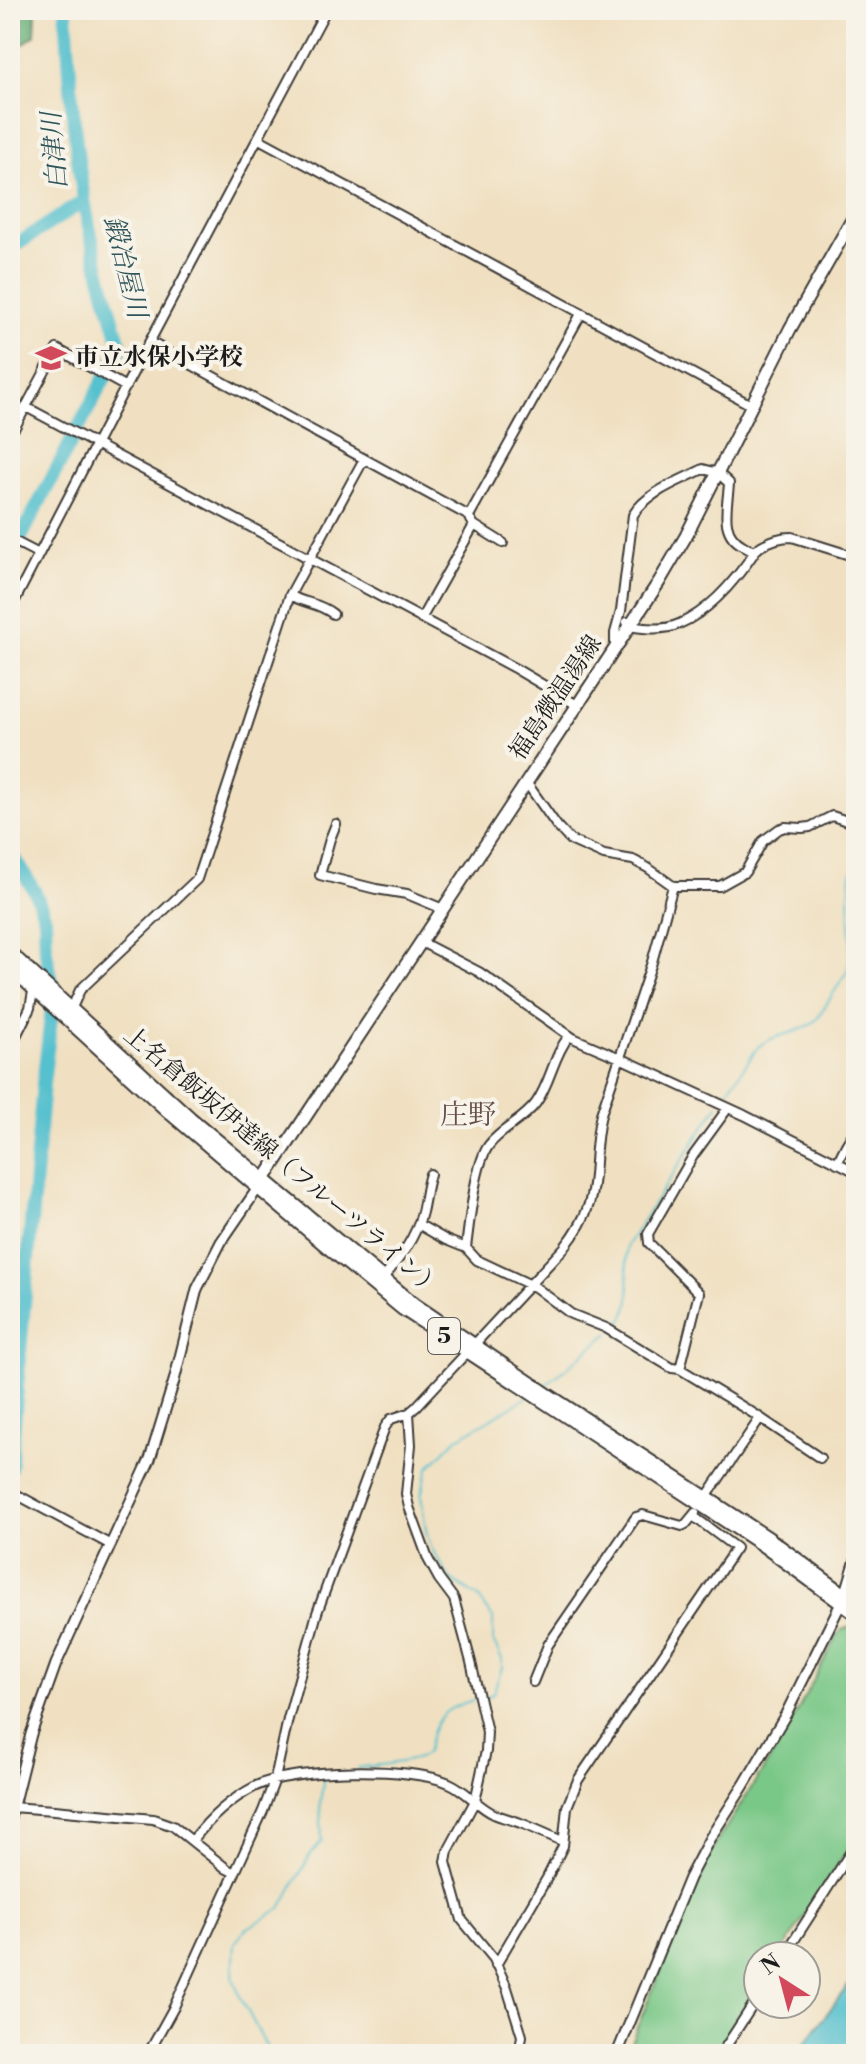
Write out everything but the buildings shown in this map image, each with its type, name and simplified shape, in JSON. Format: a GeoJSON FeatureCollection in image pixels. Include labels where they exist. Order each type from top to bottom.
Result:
{"type":"FeatureCollection","features":[{"type":"Feature","properties":{"kind":"main road","name":"福島微温湯線"},"geometry":{"type":"LineString","coordinates":[[261,1184],[615,649],[686,536],[790,329],[856,213]]}},
{"type":"Feature","properties":{"kind":"main road","name":"上名倉飯坂伊達線（フルーツライン）"},"geometry":{"type":"LineString","coordinates":[[10,953],[38,986],[180,1122],[470,1348],[700,1506],[843,1598],[856,1603]]}},
{"type":"Feature","properties":{"kind":"main road","name":"上名倉飯坂伊達線（フルーツライン）"},"geometry":{"type":"LineString","coordinates":[[10,967],[38,986]]}},
{"type":"Feature","properties":{"kind":"main road","name":"上名倉飯坂伊達線（フルーツライン）"},"geometry":{"type":"LineString","coordinates":[[261,1184],[403,1309],[470,1348]]}},
{"type":"Feature","properties":{"kind":"main road","name":"上名倉飯坂伊達線（フルーツライン）"},"geometry":{"type":"LineString","coordinates":[[700,1506],[768,1538],[843,1598],[856,1614]]}},
{"type":"Feature","properties":{"kind":"street"},"geometry":{"type":"LineString","coordinates":[[10,610],[326,10]]}},
{"type":"Feature","properties":{"kind":"street"},"geometry":{"type":"LineString","coordinates":[[259,139],[751,405]]}},
{"type":"Feature","properties":{"kind":"street"},"geometry":{"type":"LineString","coordinates":[[421,619],[581,314]]}},
{"type":"Feature","properties":{"kind":"street"},"geometry":{"type":"LineString","coordinates":[[150,342],[364,459],[471,520],[503,543]]}},
{"type":"Feature","properties":{"kind":"street"},"geometry":{"type":"LineString","coordinates":[[10,432],[57,349],[126,387]]}},
{"type":"Feature","properties":{"kind":"street"},"geometry":{"type":"LineString","coordinates":[[26,407],[516,669],[577,705]]}},
{"type":"Feature","properties":{"kind":"street"},"geometry":{"type":"LineString","coordinates":[[67,1013],[80,990],[197,879],[290,595],[364,459]]}},
{"type":"Feature","properties":{"kind":"street"},"geometry":{"type":"LineString","coordinates":[[615,649],[633,515],[660,492],[703,469],[718,473],[729,483],[725,518],[732,538],[750,550],[756,550]]}},
{"type":"Feature","properties":{"kind":"street"},"geometry":{"type":"LineString","coordinates":[[621,611],[630,626],[643,629],[679,624],[729,586],[756,550],[782,537],[792,537],[856,557]]}},
{"type":"Feature","properties":{"kind":"street"},"geometry":{"type":"LineString","coordinates":[[10,539],[39,554]]}},
{"type":"Feature","properties":{"kind":"street"},"geometry":{"type":"LineString","coordinates":[[290,595],[297,600],[322,606],[333,614]]}},
{"type":"Feature","properties":{"kind":"street"},"geometry":{"type":"LineString","coordinates":[[526,782],[570,840],[604,855],[633,860],[673,886],[705,888],[732,881],[745,872],[763,841],[779,829],[810,827],[832,816],[856,824]]}},
{"type":"Feature","properties":{"kind":"street"},"geometry":{"type":"LineString","coordinates":[[336,824],[320,875],[407,894],[443,909]]}},
{"type":"Feature","properties":{"kind":"street"},"geometry":{"type":"LineString","coordinates":[[148,2054],[174,2007],[274,1780],[317,1613],[385,1427],[391,1419],[409,1413],[530,1286],[576,1234],[586,1215],[595,1188],[598,1128],[652,962],[673,886]]}},
{"type":"Feature","properties":{"kind":"street"},"geometry":{"type":"LineString","coordinates":[[421,942],[479,972],[569,1036],[728,1108],[856,1172]]}},
{"type":"Feature","properties":{"kind":"street"},"geometry":{"type":"LineString","coordinates":[[10,1048],[38,986]]}},
{"type":"Feature","properties":{"kind":"street"},"geometry":{"type":"LineString","coordinates":[[466,1248],[484,1153],[493,1141],[535,1105],[569,1036]]}},
{"type":"Feature","properties":{"kind":"street"},"geometry":{"type":"LineString","coordinates":[[680,1369],[699,1293],[649,1243],[648,1234],[693,1156],[728,1108]]}},
{"type":"Feature","properties":{"kind":"street"},"geometry":{"type":"LineString","coordinates":[[837,1163],[856,1129]]}},
{"type":"Feature","properties":{"kind":"street"},"geometry":{"type":"LineString","coordinates":[[382,1280],[406,1249],[418,1224],[430,1174]]}},
{"type":"Feature","properties":{"kind":"street"},"geometry":{"type":"LineString","coordinates":[[10,1818],[44,1695],[69,1631],[134,1495],[158,1436],[197,1289],[221,1242],[261,1184]]}},
{"type":"Feature","properties":{"kind":"street"},"geometry":{"type":"LineString","coordinates":[[418,1224],[466,1248],[477,1260],[535,1287],[571,1314],[606,1328],[672,1368],[680,1369],[820,1458]]}},
{"type":"Feature","properties":{"kind":"street"},"geometry":{"type":"LineString","coordinates":[[409,1413],[411,1445],[407,1500],[428,1559],[454,1599],[486,1726],[486,1751],[475,1801],[448,1851],[446,1862],[462,1920],[496,1965],[522,2036],[519,2054]]}},
{"type":"Feature","properties":{"kind":"street"},"geometry":{"type":"LineString","coordinates":[[533,1682],[548,1645],[636,1517],[643,1515],[682,1526],[686,1524],[760,1418]]}},
{"type":"Feature","properties":{"kind":"street"},"geometry":{"type":"LineString","coordinates":[[10,1491],[111,1545]]}},
{"type":"Feature","properties":{"kind":"street"},"geometry":{"type":"LineString","coordinates":[[496,1965],[563,1846],[568,1799],[578,1780],[736,1548],[714,1530],[700,1506]]}},
{"type":"Feature","properties":{"kind":"street"},"geometry":{"type":"LineString","coordinates":[[714,1530],[723,1519]]}},
{"type":"Feature","properties":{"kind":"street"},"geometry":{"type":"LineString","coordinates":[[617,2054],[689,1878],[786,1714],[843,1598],[856,1558]]}},
{"type":"Feature","properties":{"kind":"street"},"geometry":{"type":"LineString","coordinates":[[192,1841],[222,1807],[257,1786],[274,1780],[322,1773],[399,1772],[451,1784],[493,1814],[562,1841]]}},
{"type":"Feature","properties":{"kind":"street"},"geometry":{"type":"LineString","coordinates":[[11,1807],[153,1819],[173,1826],[235,1873]]}},
{"type":"Feature","properties":{"kind":"street"},"geometry":{"type":"LineString","coordinates":[[794,1940],[856,1844]]}},
{"type":"Feature","properties":{"kind":"street"},"geometry":{"type":"LineString","coordinates":[[721,2054],[743,2020]]}},
{"type":"Feature","properties":{"kind":"green space"},"geometry":{"type":"Polygon","coordinates":[[[10,10],[34,10],[36,13],[35,35],[10,54],[10,10]]]}},
{"type":"Feature","properties":{"kind":"green space"},"geometry":{"type":"Polygon","coordinates":[[[856,1627],[856,1837],[789,1940],[742,1940],[742,2014],[717,2054],[626,2054],[705,1863],[780,1744],[843,1629],[856,1627]]]}},
{"type":"Feature","properties":{"kind":"water"},"geometry":{"type":"Polygon","coordinates":[[[856,1975],[856,2054],[797,2054],[800,2050],[856,1975]]]}},
{"type":"Feature","properties":{"kind":"waterway","name":"鍛冶屋川"},"geometry":{"type":"LineString","coordinates":[[10,558],[121,347],[96,255],[80,175],[66,10]]}},
{"type":"Feature","properties":{"kind":"waterway","name":"白津川"},"geometry":{"type":"LineString","coordinates":[[10,249],[84,201]]}},
{"type":"Feature","properties":{"kind":"waterway","name":"鍛冶屋川"},"geometry":{"type":"LineString","coordinates":[[10,850],[35,892],[45,918],[46,952],[54,993],[43,1084],[10,1468]]}},
{"type":"Feature","properties":{"kind":"waterway"},"geometry":{"type":"LineString","coordinates":[[722,1099],[758,1047],[804,1028],[817,1019],[848,970],[851,941],[849,897],[851,874],[856,865]]}},
{"type":"Feature","properties":{"kind":"waterway"},"geometry":{"type":"LineString","coordinates":[[614,1329],[622,1319],[629,1299],[627,1245],[718,1105]]}},
{"type":"Feature","properties":{"kind":"waterway"},"geometry":{"type":"LineString","coordinates":[[543,1387],[609,1333]]}},
{"type":"Feature","properties":{"kind":"waterway"},"geometry":{"type":"LineString","coordinates":[[481,1698],[493,1693],[502,1668],[502,1659],[493,1641],[493,1618],[478,1597],[450,1579],[432,1549],[421,1496],[428,1468],[456,1439],[528,1397]]}},
{"type":"Feature","properties":{"kind":"waterway"},"geometry":{"type":"LineString","coordinates":[[358,1768],[422,1756],[427,1751],[436,1724],[445,1712],[475,1700]]}},
{"type":"Feature","properties":{"kind":"waterway"},"geometry":{"type":"LineString","coordinates":[[270,2054],[233,1978],[235,1943],[246,1929],[281,1908],[310,1855],[322,1841],[320,1803],[324,1776]]}},
{"type":"Feature","properties":{"kind":"place","name":"市立水保小学校"},"geometry":{"type":"Point","coordinates":[51,358]}},
{"type":"Feature","properties":{"kind":"district","name":"庄野"},"geometry":{"type":"Point","coordinates":[468,1115]}}]}
